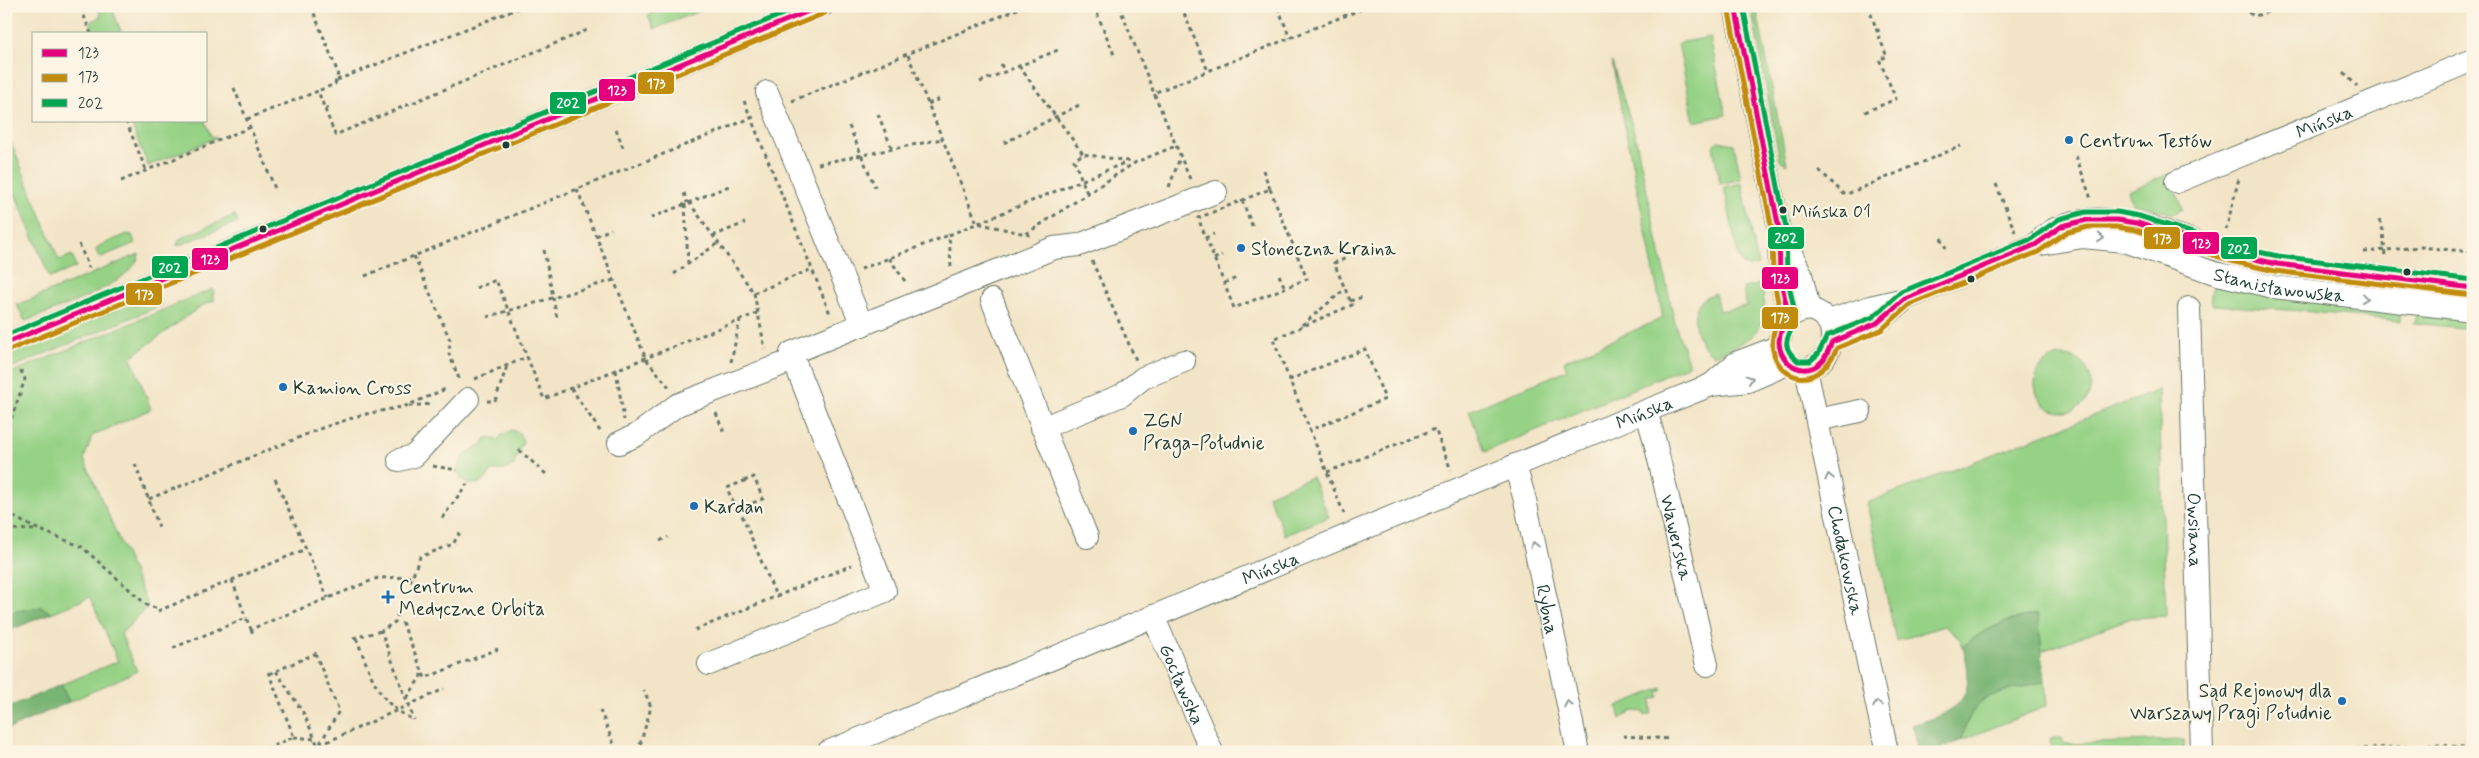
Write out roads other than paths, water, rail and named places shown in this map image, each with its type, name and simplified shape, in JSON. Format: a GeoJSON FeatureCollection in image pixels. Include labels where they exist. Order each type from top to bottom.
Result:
{"type":"FeatureCollection","features":[{"type":"Feature","properties":{"kind":"street"},"geometry":{"type":"LineString","coordinates":[[6,343],[822,6]]}},
{"type":"Feature","properties":{"kind":"street"},"geometry":{"type":"LineString","coordinates":[[1735,6],[1779,229],[1780,277],[1799,313]]}},
{"type":"Feature","properties":{"kind":"street","name":"Mińska"},"geometry":{"type":"LineString","coordinates":[[2176,182],[2473,60]]}},
{"type":"Feature","properties":{"kind":"street"},"geometry":{"type":"LineString","coordinates":[[770,100],[862,325]]}},
{"type":"Feature","properties":{"kind":"street"},"geometry":{"type":"LineString","coordinates":[[709,664],[885,591],[791,353],[1054,248],[1079,245],[1207,196]]}},
{"type":"Feature","properties":{"kind":"street","name":"Stanisławowska"},"geometry":{"type":"LineString","coordinates":[[2035,245],[2048,232],[2067,223],[2097,219],[2134,223],[2166,231],[2258,261],[2473,288]]}},
{"type":"Feature","properties":{"kind":"street","name":"Stanisławowska"},"geometry":{"type":"LineString","coordinates":[[2035,245],[2083,237],[2125,241],[2214,273],[2273,287],[2473,310]]}},
{"type":"Feature","properties":{"kind":"street"},"geometry":{"type":"LineString","coordinates":[[1830,331],[1877,323],[1905,299],[2035,245]]}},
{"type":"Feature","properties":{"kind":"street"},"geometry":{"type":"LineString","coordinates":[[992,300],[1087,537]]}},
{"type":"Feature","properties":{"kind":"street","name":"Owsiana"},"geometry":{"type":"LineString","coordinates":[[2189,308],[2202,752]]}},
{"type":"Feature","properties":{"kind":"street"},"geometry":{"type":"LineString","coordinates":[[1818,311],[1830,331],[1823,360],[1815,366],[1791,360],[1782,328],[1799,313],[1818,311]]}},
{"type":"Feature","properties":{"kind":"street"},"geometry":{"type":"LineString","coordinates":[[617,441],[637,435],[677,405],[793,360]]}},
{"type":"Feature","properties":{"kind":"street","name":"Mińska"},"geometry":{"type":"LineString","coordinates":[[828,752],[1646,411],[1711,385],[1748,381],[1791,360]]}},
{"type":"Feature","properties":{"kind":"street","name":"Chodakowska"},"geometry":{"type":"LineString","coordinates":[[1791,360],[1817,420],[1887,752]]}},
{"type":"Feature","properties":{"kind":"street"},"geometry":{"type":"LineString","coordinates":[[1042,428],[1122,395],[1143,378],[1184,361]]}},
{"type":"Feature","properties":{"kind":"street"},"geometry":{"type":"LineString","coordinates":[[399,460],[414,456],[467,386]]}},
{"type":"Feature","properties":{"kind":"street","name":"Wawerska"},"geometry":{"type":"LineString","coordinates":[[1646,411],[1708,665]]}},
{"type":"Feature","properties":{"kind":"street"},"geometry":{"type":"LineString","coordinates":[[1817,420],[1860,411]]}},
{"type":"Feature","properties":{"kind":"street","name":"Rybna"},"geometry":{"type":"LineString","coordinates":[[1515,465],[1525,500],[1578,752]]}},
{"type":"Feature","properties":{"kind":"street","name":"Gocławska"},"geometry":{"type":"LineString","coordinates":[[1153,616],[1212,752]]}},
{"type":"Feature","properties":{"kind":"place","name":"Centrum Testów"},"geometry":{"type":"Point","coordinates":[2069,140]}},
{"type":"Feature","properties":{"kind":"place","name":"Mińska 01"},"geometry":{"type":"Point","coordinates":[1783,210]}},
{"type":"Feature","properties":{"kind":"place","name":"Słoneczna Kraina"},"geometry":{"type":"Point","coordinates":[1241,248]}},
{"type":"Feature","properties":{"kind":"place","name":"Kamion Cross"},"geometry":{"type":"Point","coordinates":[283,387]}},
{"type":"Feature","properties":{"kind":"place","name":"ZGN Praga-Południe"},"geometry":{"type":"Point","coordinates":[1133,431]}},
{"type":"Feature","properties":{"kind":"place","name":"Kardan"},"geometry":{"type":"Point","coordinates":[694,506]}},
{"type":"Feature","properties":{"kind":"place","name":"Centrum Medyczne Orbita"},"geometry":{"type":"Point","coordinates":[388,597]}},
{"type":"Feature","properties":{"kind":"place","name":"Sąd Rejonowy dla Warszawy Pragi Południe"},"geometry":{"type":"Point","coordinates":[2342,701]}}]}
